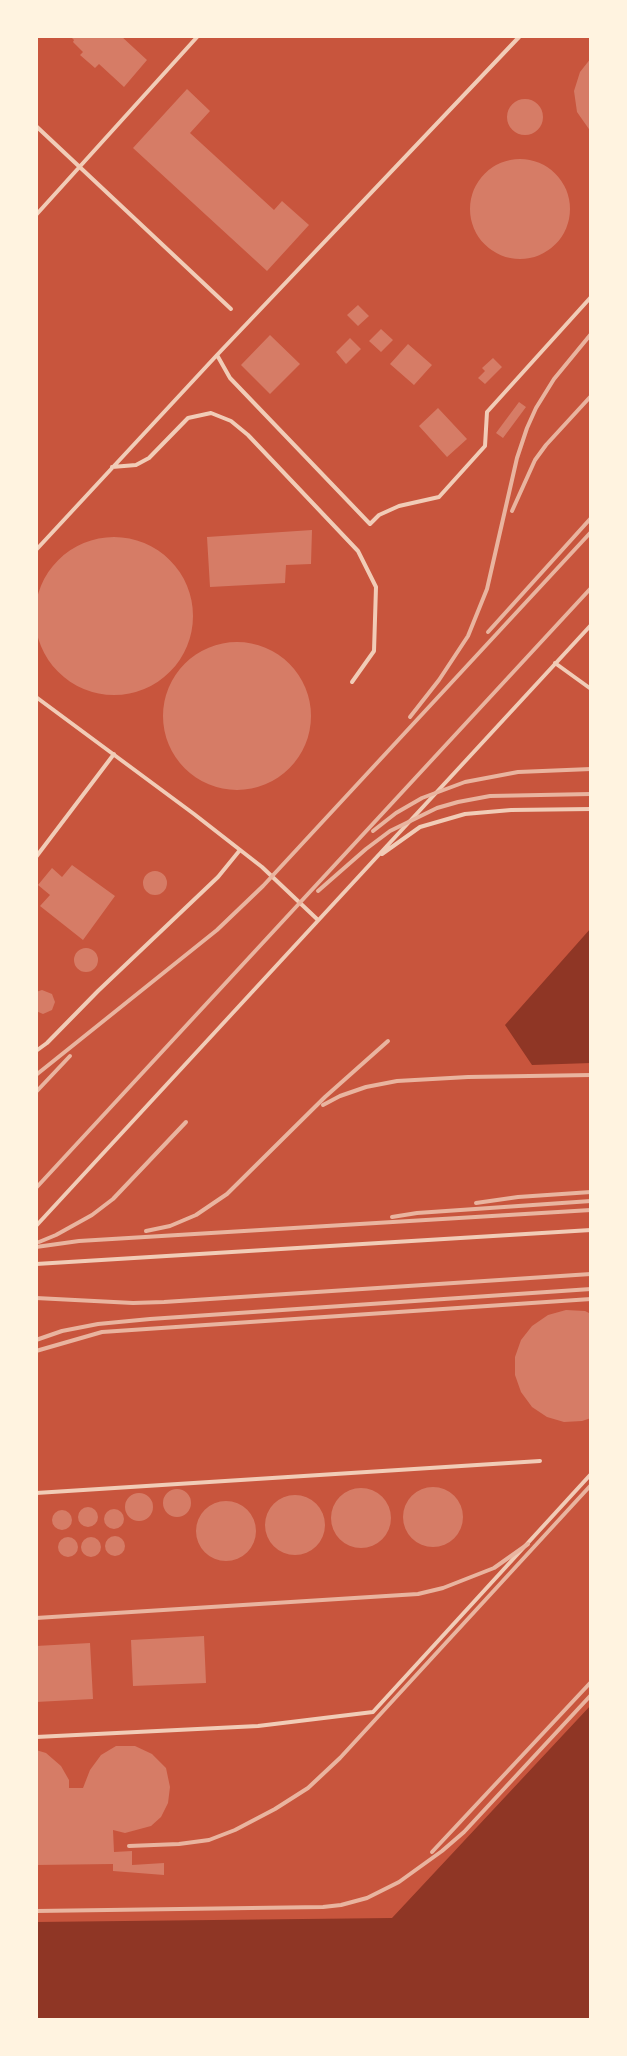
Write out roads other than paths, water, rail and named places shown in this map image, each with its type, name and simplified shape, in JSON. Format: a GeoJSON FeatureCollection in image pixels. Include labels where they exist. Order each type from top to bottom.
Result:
{"type":"FeatureCollection","features":[{"type":"Feature","properties":{"kind":"lane"},"geometry":{"type":"LineString","coordinates":[[36,215],[198,36]]}},
{"type":"Feature","properties":{"kind":"lane"},"geometry":{"type":"LineString","coordinates":[[36,550],[217,355],[520,36]]}},
{"type":"Feature","properties":{"kind":"lane"},"geometry":{"type":"LineString","coordinates":[[36,126],[231,309]]}},
{"type":"Feature","properties":{"kind":"lane"},"geometry":{"type":"LineString","coordinates":[[217,355],[230,378],[370,524],[379,514],[399,506],[439,498],[485,446],[487,412],[591,297]]}},
{"type":"Feature","properties":{"kind":"lane"},"geometry":{"type":"LineString","coordinates":[[112,467],[136,465],[149,458],[188,418],[211,413],[231,421],[248,435],[358,551],[376,588],[374,651],[352,682]]}},
{"type":"Feature","properties":{"kind":"lane"},"geometry":{"type":"LineString","coordinates":[[36,1226],[591,625]]}},
{"type":"Feature","properties":{"kind":"lane"},"geometry":{"type":"LineString","coordinates":[[555,663],[591,689]]}},
{"type":"Feature","properties":{"kind":"lane"},"geometry":{"type":"LineString","coordinates":[[36,697],[262,867],[318,920]]}},
{"type":"Feature","properties":{"kind":"lane"},"geometry":{"type":"LineString","coordinates":[[36,857],[114,754]]}},
{"type":"Feature","properties":{"kind":"lane"},"geometry":{"type":"LineString","coordinates":[[374,860],[420,827],[465,814],[511,810],[591,809]]}},
{"type":"Feature","properties":{"kind":"lane"},"geometry":{"type":"LineString","coordinates":[[36,1051],[47,1043],[98,991],[218,877],[240,850]]}},
{"type":"Feature","properties":{"kind":"lane"},"geometry":{"type":"LineString","coordinates":[[36,1264],[591,1230]]}},
{"type":"Feature","properties":{"kind":"lane"},"geometry":{"type":"LineString","coordinates":[[36,1493],[540,1461]]}},
{"type":"Feature","properties":{"kind":"lane"},"geometry":{"type":"LineString","coordinates":[[36,1737],[258,1726],[373,1712],[591,1474]]}},
{"type":"Feature","properties":{"kind":"railway"},"geometry":{"type":"LineString","coordinates":[[410,717],[439,680],[468,636],[487,589],[517,458],[536,408],[554,379],[591,334]]}},
{"type":"Feature","properties":{"kind":"railway"},"geometry":{"type":"LineString","coordinates":[[512,511],[535,460],[546,445],[591,396]]}},
{"type":"Feature","properties":{"kind":"railway"},"geometry":{"type":"LineString","coordinates":[[488,632],[591,518]]}},
{"type":"Feature","properties":{"kind":"railway"},"geometry":{"type":"LineString","coordinates":[[36,1075],[217,930],[263,886],[591,532]]}},
{"type":"Feature","properties":{"kind":"railway"},"geometry":{"type":"LineString","coordinates":[[36,1188],[591,588]]}},
{"type":"Feature","properties":{"kind":"railway"},"geometry":{"type":"LineString","coordinates":[[373,831],[396,813],[422,798],[465,782],[518,772],[591,769]]}},
{"type":"Feature","properties":{"kind":"railway"},"geometry":{"type":"LineString","coordinates":[[318,891],[366,849],[390,831],[437,808],[490,796],[591,794]]}},
{"type":"Feature","properties":{"kind":"railway"},"geometry":{"type":"LineString","coordinates":[[146,1231],[170,1226],[196,1215],[227,1194],[325,1097],[388,1041]]}},
{"type":"Feature","properties":{"kind":"railway"},"geometry":{"type":"LineString","coordinates":[[36,1092],[70,1056]]}},
{"type":"Feature","properties":{"kind":"railway"},"geometry":{"type":"LineString","coordinates":[[323,1105],[340,1096],[366,1087],[397,1081],[468,1077],[591,1075]]}},
{"type":"Feature","properties":{"kind":"railway"},"geometry":{"type":"LineString","coordinates":[[39,1242],[92,1215],[113,1199],[186,1122]]}},
{"type":"Feature","properties":{"kind":"railway"},"geometry":{"type":"LineString","coordinates":[[476,1203],[518,1197],[591,1192]]}},
{"type":"Feature","properties":{"kind":"railway"},"geometry":{"type":"LineString","coordinates":[[392,1217],[417,1213],[591,1201]]}},
{"type":"Feature","properties":{"kind":"railway"},"geometry":{"type":"LineString","coordinates":[[36,1247],[79,1241],[591,1210]]}},
{"type":"Feature","properties":{"kind":"railway"},"geometry":{"type":"LineString","coordinates":[[36,1298],[133,1303],[164,1302],[591,1274]]}},
{"type":"Feature","properties":{"kind":"railway"},"geometry":{"type":"LineString","coordinates":[[36,1340],[62,1331],[98,1324],[150,1319],[591,1289]]}},
{"type":"Feature","properties":{"kind":"railway"},"geometry":{"type":"LineString","coordinates":[[36,1351],[102,1332],[591,1299]]}},
{"type":"Feature","properties":{"kind":"railway"},"geometry":{"type":"LineString","coordinates":[[129,1846],[179,1844],[209,1840],[235,1830],[275,1809],[308,1788],[340,1758],[591,1485]]}},
{"type":"Feature","properties":{"kind":"railway"},"geometry":{"type":"LineString","coordinates":[[36,1618],[418,1594],[443,1588],[494,1568],[528,1544]]}},
{"type":"Feature","properties":{"kind":"railway"},"geometry":{"type":"LineString","coordinates":[[432,1852],[591,1682]]}},
{"type":"Feature","properties":{"kind":"railway"},"geometry":{"type":"LineString","coordinates":[[36,1911],[323,1907],[341,1905],[367,1898],[399,1882],[442,1851],[464,1832],[591,1695]]}}]}
